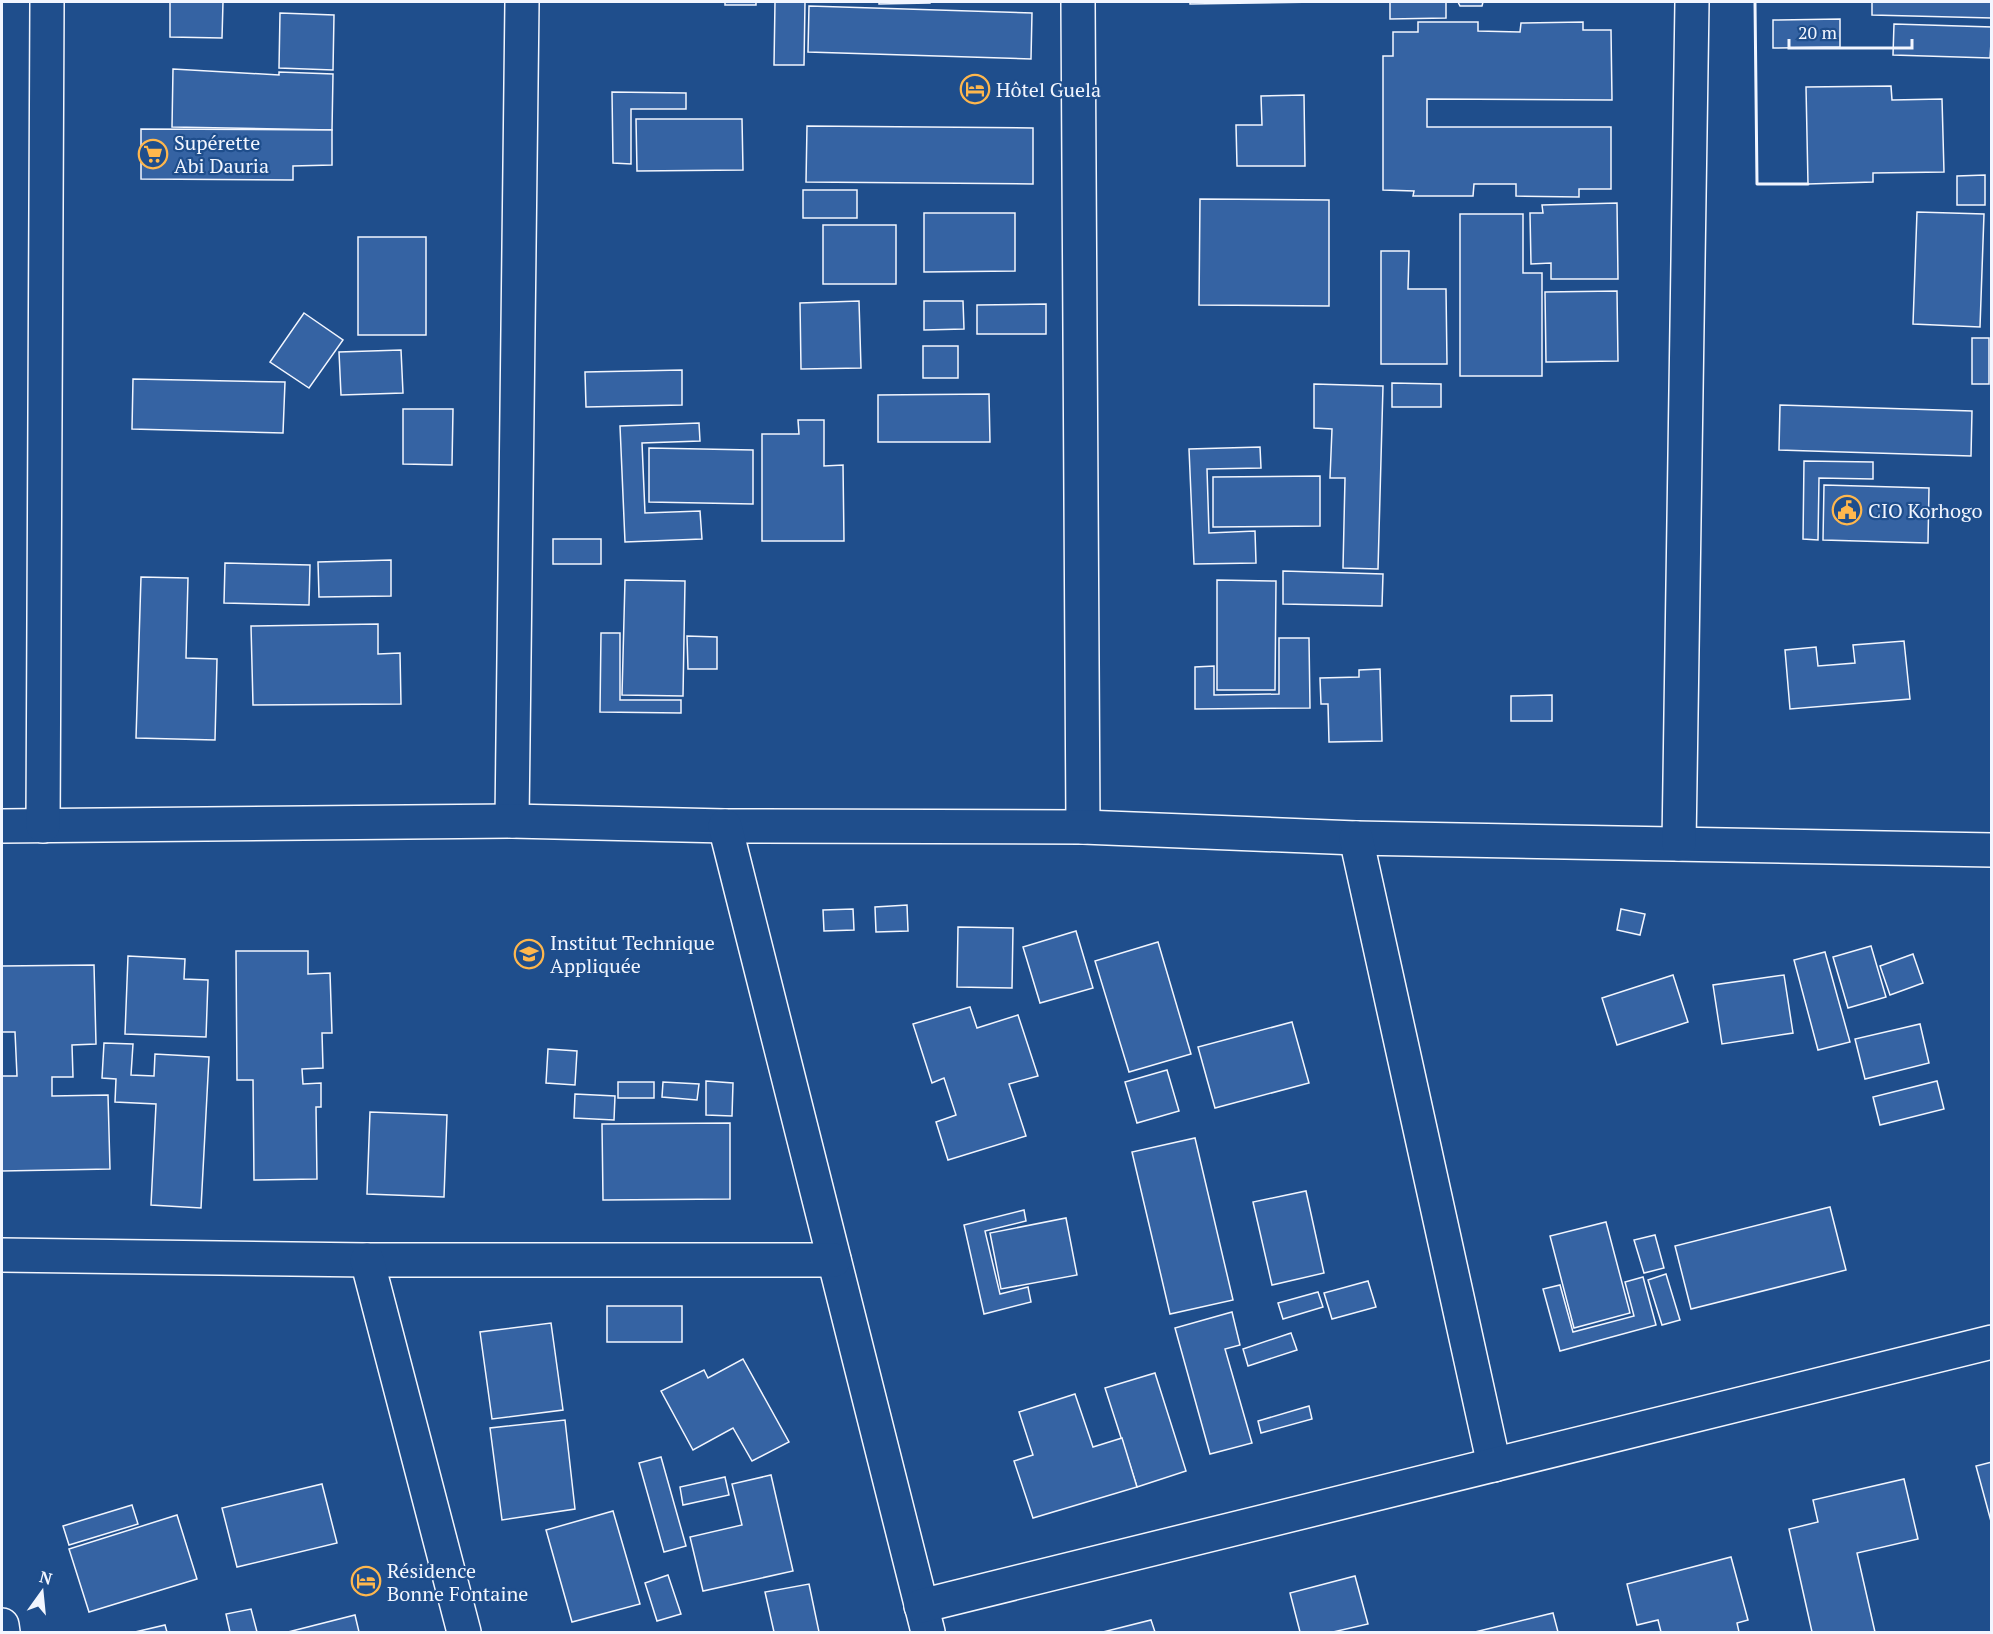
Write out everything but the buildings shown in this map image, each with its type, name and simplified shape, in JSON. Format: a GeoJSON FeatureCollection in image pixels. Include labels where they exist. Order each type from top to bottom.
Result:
{"type":"FeatureCollection","features":[{"type":"Feature","properties":{"kind":"street"},"geometry":{"type":"LineString","coordinates":[[43,826],[47,2]]}},
{"type":"Feature","properties":{"kind":"street"},"geometry":{"type":"LineString","coordinates":[[512,821],[522,2]]}},
{"type":"Feature","properties":{"kind":"street"},"geometry":{"type":"LineString","coordinates":[[1078,2],[1083,828]]}},
{"type":"Feature","properties":{"kind":"street"},"geometry":{"type":"LineString","coordinates":[[1679,844],[1692,2]]}},
{"type":"Feature","properties":{"kind":"street"},"geometry":{"type":"LineString","coordinates":[[2,826],[512,821],[1083,828],[1356,838],[1679,844],[1989,859]]}},
{"type":"Feature","properties":{"kind":"street"},"geometry":{"type":"LineString","coordinates":[[725,825],[924,1619],[1494,1465],[1992,1342]]}},
{"type":"Feature","properties":{"kind":"street"},"geometry":{"type":"LineString","coordinates":[[1356,838],[1494,1465]]}},
{"type":"Feature","properties":{"kind":"street"},"geometry":{"type":"LineString","coordinates":[[2,1256],[367,1260],[834,1260]]}},
{"type":"Feature","properties":{"kind":"street"},"geometry":{"type":"LineString","coordinates":[[367,1260],[464,1632]]}},
{"type":"Feature","properties":{"kind":"street"},"geometry":{"type":"LineString","coordinates":[[2,1625],[3,1632]]}},
{"type":"Feature","properties":{"kind":"wall"},"geometry":{"type":"LineString","coordinates":[[1755,2],[1757,184],[1808,184]]}},
{"type":"Feature","properties":{"kind":"place","name":"Hôtel Guela"},"geometry":{"type":"Point","coordinates":[975,89]}},
{"type":"Feature","properties":{"kind":"place","name":"Supérette Abi Dauria"},"geometry":{"type":"Point","coordinates":[153,154]}},
{"type":"Feature","properties":{"kind":"place","name":"CIO Korhogo"},"geometry":{"type":"Point","coordinates":[1847,510]}},
{"type":"Feature","properties":{"kind":"place","name":"Institut Technique Appliquée"},"geometry":{"type":"Point","coordinates":[529,954]}},
{"type":"Feature","properties":{"kind":"place","name":"Résidence Bonne Fontaine"},"geometry":{"type":"Point","coordinates":[366,1581]}}]}
